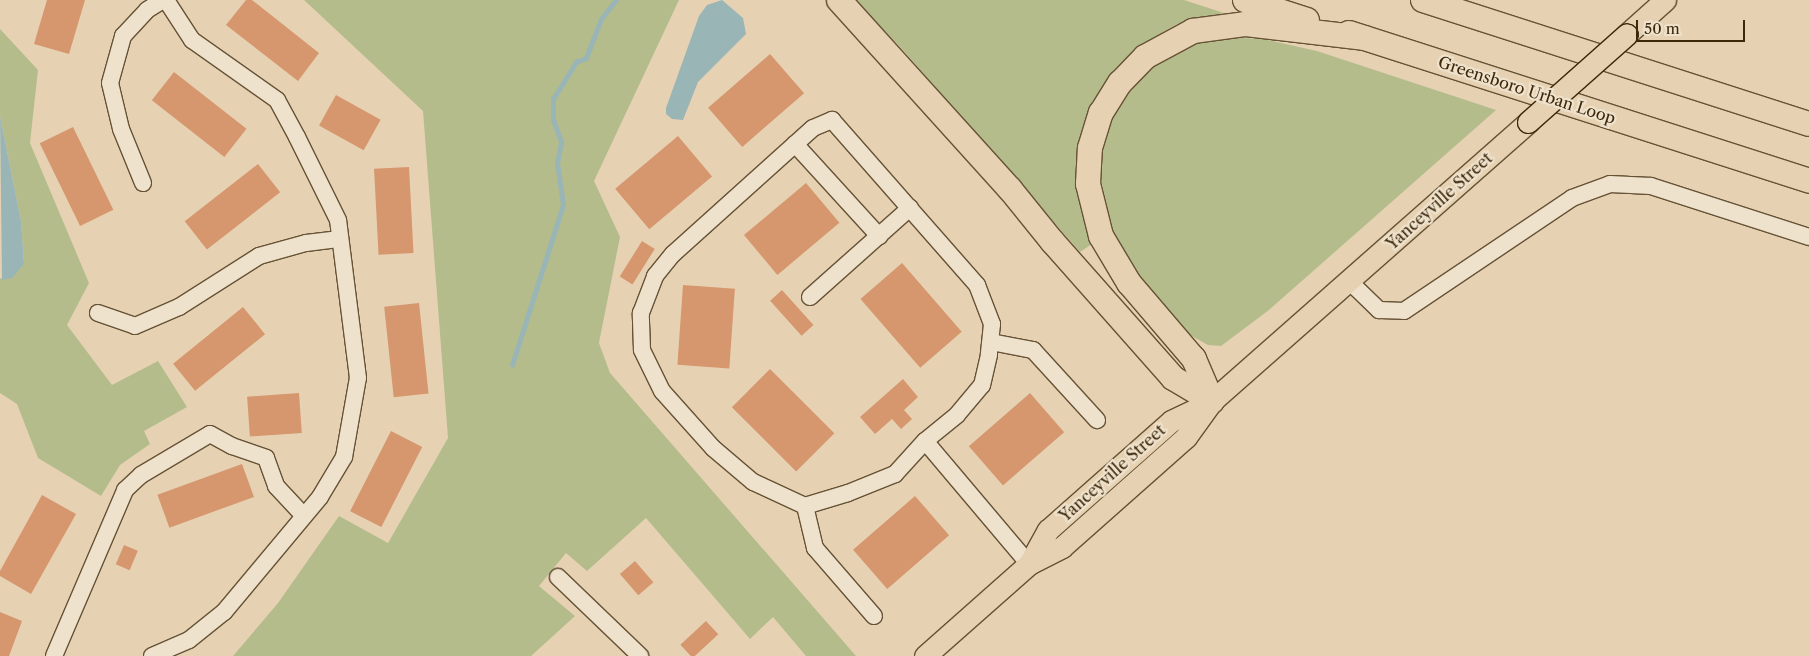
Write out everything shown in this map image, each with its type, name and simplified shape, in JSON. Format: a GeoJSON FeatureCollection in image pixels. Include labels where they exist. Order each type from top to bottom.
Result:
{"type":"FeatureCollection","features":[{"type":"Feature","properties":{"kind":"highway"},"geometry":{"type":"LineString","coordinates":[[839,0],[997,174],[1052,241],[1173,378],[1212,401]]}},
{"type":"Feature","properties":{"kind":"highway","name":"Greensboro Urban Loop"},"geometry":{"type":"LineString","coordinates":[[1245,0],[1809,181]]}},
{"type":"Feature","properties":{"kind":"highway"},"geometry":{"type":"LineString","coordinates":[[1423,0],[1809,124]]}},
{"type":"Feature","properties":{"kind":"highway"},"geometry":{"type":"LineString","coordinates":[[1212,401],[1194,359],[1128,283],[1101,236],[1088,184],[1090,148],[1101,113],[1120,83],[1144,57],[1176,38],[1201,29],[1245,24],[1364,38]]}},
{"type":"Feature","properties":{"kind":"highway"},"geometry":{"type":"LineString","coordinates":[[1784,116],[1809,119]]}},
{"type":"Feature","properties":{"kind":"main road","name":"Yanceyville Street"},"geometry":{"type":"LineString","coordinates":[[925,656],[1029,564],[1062,547],[1186,437],[1212,401],[1665,0]]}},
{"type":"Feature","properties":{"kind":"street"},"geometry":{"type":"LineString","coordinates":[[143,183],[121,129],[110,83],[123,36],[147,10],[165,0],[192,40],[277,100],[338,220],[358,378],[344,457],[304,516],[224,612],[189,640],[152,656]]}},
{"type":"Feature","properties":{"kind":"street"},"geometry":{"type":"LineString","coordinates":[[832,120],[910,208],[977,285],[992,324],[991,342],[982,385],[957,415],[925,441],[895,474],[805,506],[753,482],[713,448],[662,391],[642,350],[641,313],[655,276],[673,254],[813,128],[832,120]]}},
{"type":"Feature","properties":{"kind":"street"},"geometry":{"type":"LineString","coordinates":[[795,144],[879,236]]}},
{"type":"Feature","properties":{"kind":"street"},"geometry":{"type":"LineString","coordinates":[[1349,280],[1379,310],[1404,311],[1572,198],[1610,184],[1651,186],[1809,237]]}},
{"type":"Feature","properties":{"kind":"street"},"geometry":{"type":"LineString","coordinates":[[810,297],[910,208]]}},
{"type":"Feature","properties":{"kind":"street"},"geometry":{"type":"LineString","coordinates":[[98,313],[135,326],[179,307],[259,256],[306,243],[340,238]]}},
{"type":"Feature","properties":{"kind":"street"},"geometry":{"type":"LineString","coordinates":[[991,342],[1033,350],[1097,420]]}},
{"type":"Feature","properties":{"kind":"street"},"geometry":{"type":"LineString","coordinates":[[54,656],[125,490],[141,475],[210,434],[232,446],[266,458],[276,486],[304,516]]}},
{"type":"Feature","properties":{"kind":"street"},"geometry":{"type":"LineString","coordinates":[[925,441],[1029,564]]}},
{"type":"Feature","properties":{"kind":"street"},"geometry":{"type":"LineString","coordinates":[[805,506],[815,548],[874,616]]}},
{"type":"Feature","properties":{"kind":"street"},"geometry":{"type":"LineString","coordinates":[[558,577],[640,656]]}},
{"type":"Feature","properties":{"kind":"green space"},"geometry":{"type":"Polygon","coordinates":[[[304,0],[679,0],[594,181],[620,237],[599,343],[610,373],[856,656],[806,656],[773,617],[750,639],[646,518],[587,571],[566,553],[539,586],[575,616],[531,656],[233,656],[278,603],[339,516],[388,543],[448,438],[423,111],[304,0]]]}},
{"type":"Feature","properties":{"kind":"green space"},"geometry":{"type":"Polygon","coordinates":[[[855,0],[1184,0],[1224,13],[1177,24],[1148,41],[1122,65],[1101,93],[1095,242],[1080,252],[903,50],[855,0]]]}},
{"type":"Feature","properties":{"kind":"green space"},"geometry":{"type":"Polygon","coordinates":[[[0,29],[38,70],[30,143],[89,283],[67,325],[112,385],[158,361],[187,407],[144,431],[150,444],[120,465],[101,496],[38,458],[17,404],[0,393],[0,279],[24,264],[21,221],[0,116],[0,29]]]}},
{"type":"Feature","properties":{"kind":"green space"},"geometry":{"type":"Polygon","coordinates":[[[1219,37],[1263,39],[1317,51],[1496,110],[1269,310],[1221,346],[1208,345],[1190,335],[1151,293],[1128,262],[1113,234],[1100,175],[1103,144],[1115,113],[1132,88],[1155,65],[1185,47],[1219,37]]]}},
{"type":"Feature","properties":{"kind":"water"},"geometry":{"type":"Polygon","coordinates":[[[722,0],[743,18],[746,34],[698,82],[683,120],[672,119],[666,114],[666,108],[699,16],[707,5],[722,0]]]}},
{"type":"Feature","properties":{"kind":"water"},"geometry":{"type":"Polygon","coordinates":[[[0,116],[21,221],[24,264],[12,278],[2,280],[0,116]]]}},
{"type":"Feature","properties":{"kind":"building"},"geometry":{"type":"Polygon","coordinates":[[[47,0],[85,0],[69,54],[34,44],[47,0]]]}},
{"type":"Feature","properties":{"kind":"building"},"geometry":{"type":"Polygon","coordinates":[[[246,0],[252,0],[319,53],[298,81],[226,25],[246,0]]]}},
{"type":"Feature","properties":{"kind":"building"},"geometry":{"type":"Polygon","coordinates":[[[770,54],[804,93],[742,147],[708,108],[770,54]]]}},
{"type":"Feature","properties":{"kind":"building"},"geometry":{"type":"Polygon","coordinates":[[[174,72],[246,129],[224,157],[152,100],[174,72]]]}},
{"type":"Feature","properties":{"kind":"building"},"geometry":{"type":"Polygon","coordinates":[[[336,95],[381,120],[364,150],[319,126],[336,95]]]}},
{"type":"Feature","properties":{"kind":"building"},"geometry":{"type":"Polygon","coordinates":[[[73,127],[113,210],[80,226],[40,143],[73,127]]]}},
{"type":"Feature","properties":{"kind":"building"},"geometry":{"type":"Polygon","coordinates":[[[678,136],[712,177],[649,229],[615,189],[678,136]]]}},
{"type":"Feature","properties":{"kind":"building"},"geometry":{"type":"Polygon","coordinates":[[[258,164],[280,192],[207,250],[185,221],[258,164]]]}},
{"type":"Feature","properties":{"kind":"building"},"geometry":{"type":"Polygon","coordinates":[[[409,167],[414,253],[379,255],[374,169],[409,167]]]}},
{"type":"Feature","properties":{"kind":"building"},"geometry":{"type":"Polygon","coordinates":[[[806,183],[839,223],[777,275],[744,235],[806,183]]]}},
{"type":"Feature","properties":{"kind":"building"},"geometry":{"type":"Polygon","coordinates":[[[642,241],[655,249],[632,285],[620,277],[642,241]]]}},
{"type":"Feature","properties":{"kind":"building"},"geometry":{"type":"Polygon","coordinates":[[[902,263],[962,332],[920,368],[860,299],[902,263]]]}},
{"type":"Feature","properties":{"kind":"building"},"geometry":{"type":"Polygon","coordinates":[[[683,285],[735,289],[729,368],[677,365],[683,285]]]}},
{"type":"Feature","properties":{"kind":"building"},"geometry":{"type":"Polygon","coordinates":[[[782,290],[813,325],[802,336],[770,301],[782,290]]]}},
{"type":"Feature","properties":{"kind":"building"},"geometry":{"type":"Polygon","coordinates":[[[419,303],[429,394],[394,397],[384,307],[419,303]]]}},
{"type":"Feature","properties":{"kind":"building"},"geometry":{"type":"Polygon","coordinates":[[[243,307],[265,334],[195,391],[173,364],[243,307]]]}},
{"type":"Feature","properties":{"kind":"building"},"geometry":{"type":"Polygon","coordinates":[[[770,369],[834,433],[796,472],[732,407],[770,369]]]}},
{"type":"Feature","properties":{"kind":"building"},"geometry":{"type":"Polygon","coordinates":[[[903,379],[918,397],[904,410],[912,419],[901,429],[892,419],[875,434],[860,417],[903,379]]]}},
{"type":"Feature","properties":{"kind":"building"},"geometry":{"type":"Polygon","coordinates":[[[299,393],[302,433],[250,437],[247,397],[299,393]]]}},
{"type":"Feature","properties":{"kind":"building"},"geometry":{"type":"Polygon","coordinates":[[[1030,393],[1064,432],[1003,485],[969,446],[1030,393]]]}},
{"type":"Feature","properties":{"kind":"building"},"geometry":{"type":"Polygon","coordinates":[[[391,431],[422,447],[381,527],[350,511],[391,431]]]}},
{"type":"Feature","properties":{"kind":"building"},"geometry":{"type":"Polygon","coordinates":[[[242,464],[254,497],[169,528],[157,495],[242,464]]]}},
{"type":"Feature","properties":{"kind":"building"},"geometry":{"type":"Polygon","coordinates":[[[42,495],[76,514],[31,594],[0,576],[0,571],[42,495]]]}},
{"type":"Feature","properties":{"kind":"building"},"geometry":{"type":"Polygon","coordinates":[[[915,496],[949,535],[887,589],[853,550],[915,496]]]}},
{"type":"Feature","properties":{"kind":"building"},"geometry":{"type":"Polygon","coordinates":[[[124,545],[138,551],[130,570],[116,564],[124,545]]]}},
{"type":"Feature","properties":{"kind":"building"},"geometry":{"type":"Polygon","coordinates":[[[635,561],[653,582],[638,595],[620,574],[635,561]]]}},
{"type":"Feature","properties":{"kind":"building"},"geometry":{"type":"Polygon","coordinates":[[[0,612],[22,621],[9,656],[0,656],[0,612]]]}},
{"type":"Feature","properties":{"kind":"building"},"geometry":{"type":"Polygon","coordinates":[[[706,621],[718,634],[695,656],[691,656],[680,645],[706,621]]]}},
{"type":"Feature","properties":{"kind":"waterway"},"geometry":{"type":"LineString","coordinates":[[512,365],[563,205],[557,163],[561,142],[553,120],[553,99],[576,62],[586,58],[601,19],[616,0]]}}]}
